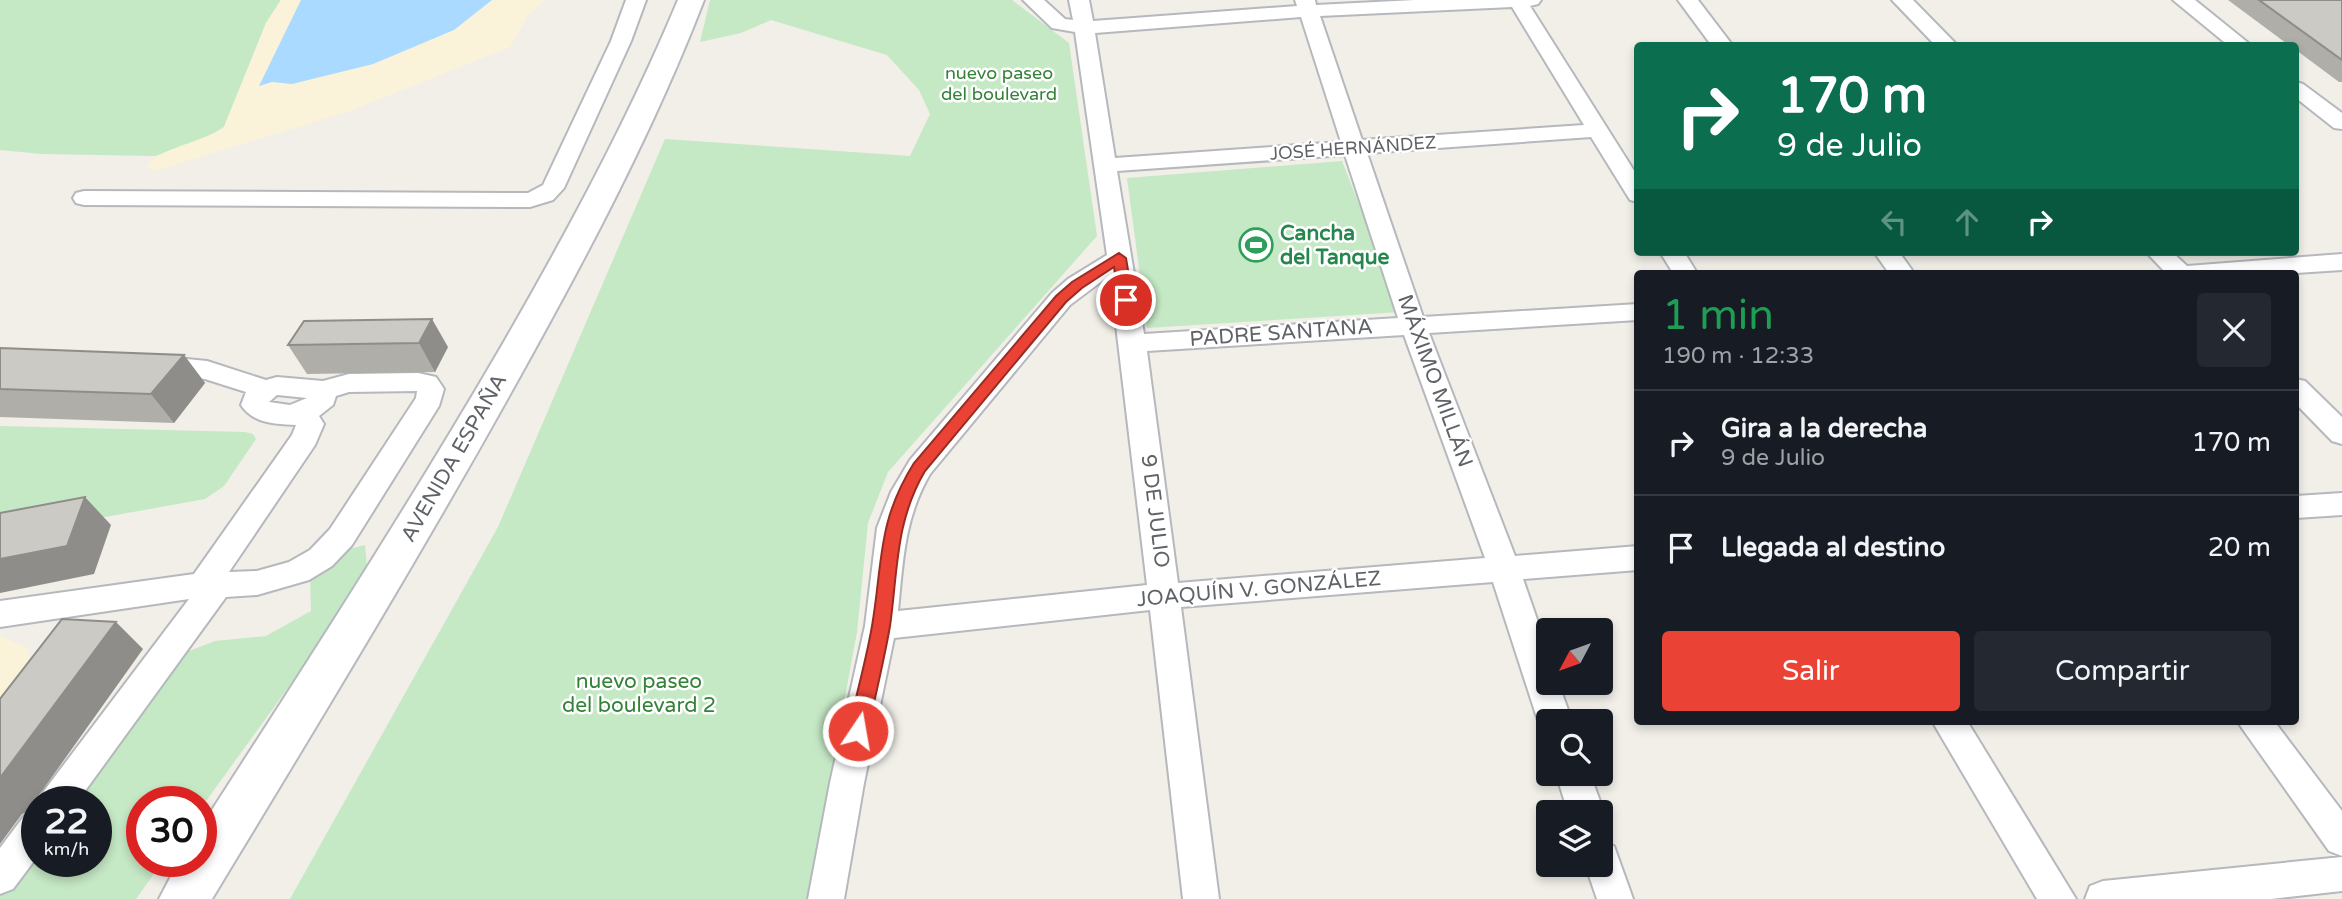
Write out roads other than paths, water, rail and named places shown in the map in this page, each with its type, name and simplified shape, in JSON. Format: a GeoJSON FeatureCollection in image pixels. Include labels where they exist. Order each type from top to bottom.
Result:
{"type":"FeatureCollection","features":[{"type":"Feature","properties":{"kind":"main road","name":"AVENIDA ESPAÑA"},"geometry":{"type":"LineString","coordinates":[[184,899],[411,532],[495,389],[587,223],[666,62],[691,0]]}},
{"type":"Feature","properties":{"kind":"street"},"geometry":{"type":"LineString","coordinates":[[84,198],[530,200],[545,195],[554,188],[621,41],[636,0]]}},
{"type":"Feature","properties":{"kind":"street"},"geometry":{"type":"LineString","coordinates":[[1033,0],[1059,24],[1084,28],[1307,6],[1531,0]]}},
{"type":"Feature","properties":{"kind":"street","name":"9 DE JULIO"},"geometry":{"type":"LineString","coordinates":[[1079,0],[1133,343],[1201,899]]}},
{"type":"Feature","properties":{"kind":"street"},"geometry":{"type":"LineString","coordinates":[[1517,0],[1634,188]]}},
{"type":"Feature","properties":{"kind":"street"},"geometry":{"type":"LineString","coordinates":[[1688,0],[1720,42]]}},
{"type":"Feature","properties":{"kind":"street"},"geometry":{"type":"LineString","coordinates":[[1902,0],[1944,42]]}},
{"type":"Feature","properties":{"kind":"street"},"geometry":{"type":"LineString","coordinates":[[2183,0],[2237,42]]}},
{"type":"Feature","properties":{"kind":"street","name":"MÁXIMO MILLÁN"},"geometry":{"type":"LineString","coordinates":[[1307,6],[1413,325],[1504,569],[1551,709]]}},
{"type":"Feature","properties":{"kind":"street"},"geometry":{"type":"LineString","coordinates":[[2304,94],[2342,93]]}},
{"type":"Feature","properties":{"kind":"street"},"geometry":{"type":"LineString","coordinates":[[2304,94],[2342,123]]}},
{"type":"Feature","properties":{"kind":"street","name":"JOSÉ HERNÁNDEZ"},"geometry":{"type":"LineString","coordinates":[[1106,165],[1599,130]]}},
{"type":"Feature","properties":{"kind":"street"},"geometry":{"type":"LineString","coordinates":[[1888,256],[1900,270]]}},
{"type":"Feature","properties":{"kind":"street"},"geometry":{"type":"LineString","coordinates":[[2162,256],[2176,270]]}},
{"type":"Feature","properties":{"kind":"street"},"geometry":{"type":"LineString","coordinates":[[826,899],[847,783],[881,626],[892,528],[905,492],[920,467],[1061,299],[1077,285],[1119,258]]}},
{"type":"Feature","properties":{"kind":"street"},"geometry":{"type":"LineString","coordinates":[[2233,270],[2342,262]]}},
{"type":"Feature","properties":{"kind":"street","name":"PADRE SANTANA"},"geometry":{"type":"LineString","coordinates":[[1133,343],[1634,312]]}},
{"type":"Feature","properties":{"kind":"street"},"geometry":{"type":"LineString","coordinates":[[0,614],[212,584],[257,583],[278,579],[321,558],[341,537],[429,399],[431,389],[418,382],[349,383],[323,390],[293,386],[265,389],[207,370],[133,365]]}},
{"type":"Feature","properties":{"kind":"street"},"geometry":{"type":"LineString","coordinates":[[265,389],[255,399],[255,405],[260,410],[288,415],[312,409],[323,398],[323,390]]}},
{"type":"Feature","properties":{"kind":"street"},"geometry":{"type":"LineString","coordinates":[[2299,391],[2342,434]]}},
{"type":"Feature","properties":{"kind":"street"},"geometry":{"type":"LineString","coordinates":[[67,786],[212,584],[305,438],[310,424],[302,413]]}},
{"type":"Feature","properties":{"kind":"street"},"geometry":{"type":"LineString","coordinates":[[2299,507],[2342,504]]}},
{"type":"Feature","properties":{"kind":"street","name":"JOAQUÍN V. GONZÁLEZ"},"geometry":{"type":"LineString","coordinates":[[881,626],[1166,596],[1634,558]]}},
{"type":"Feature","properties":{"kind":"street"},"geometry":{"type":"LineString","coordinates":[[82,630],[106,598]]}},
{"type":"Feature","properties":{"kind":"street"},"geometry":{"type":"LineString","coordinates":[[1951,725],[2058,899]]}},
{"type":"Feature","properties":{"kind":"street"},"geometry":{"type":"LineString","coordinates":[[2257,725],[2342,839]]}},
{"type":"Feature","properties":{"kind":"street"},"geometry":{"type":"LineString","coordinates":[[0,877],[21,849]]}},
{"type":"Feature","properties":{"kind":"street"},"geometry":{"type":"LineString","coordinates":[[2103,899],[2342,874]]}},
{"type":"Feature","properties":{"kind":"street"},"geometry":{"type":"LineString","coordinates":[[1607,877],[1615,899]]}},
{"type":"Feature","properties":{"kind":"water"},"geometry":{"type":"Polygon","coordinates":[[[301,0],[492,0],[454,30],[373,64],[292,84],[272,82],[259,86],[301,0]]]}},
{"type":"Feature","properties":{"kind":"place","name":"Cancha del Tanque"},"geometry":{"type":"Point","coordinates":[1256,245]}},
{"type":"Feature","properties":{"kind":"park label","name":"nuevo paseo del boulevard"},"geometry":{"type":"Point","coordinates":[999,83]}},
{"type":"Feature","properties":{"kind":"park label","name":"nuevo paseo del boulevard 2"},"geometry":{"type":"Point","coordinates":[639,693]}}]}
